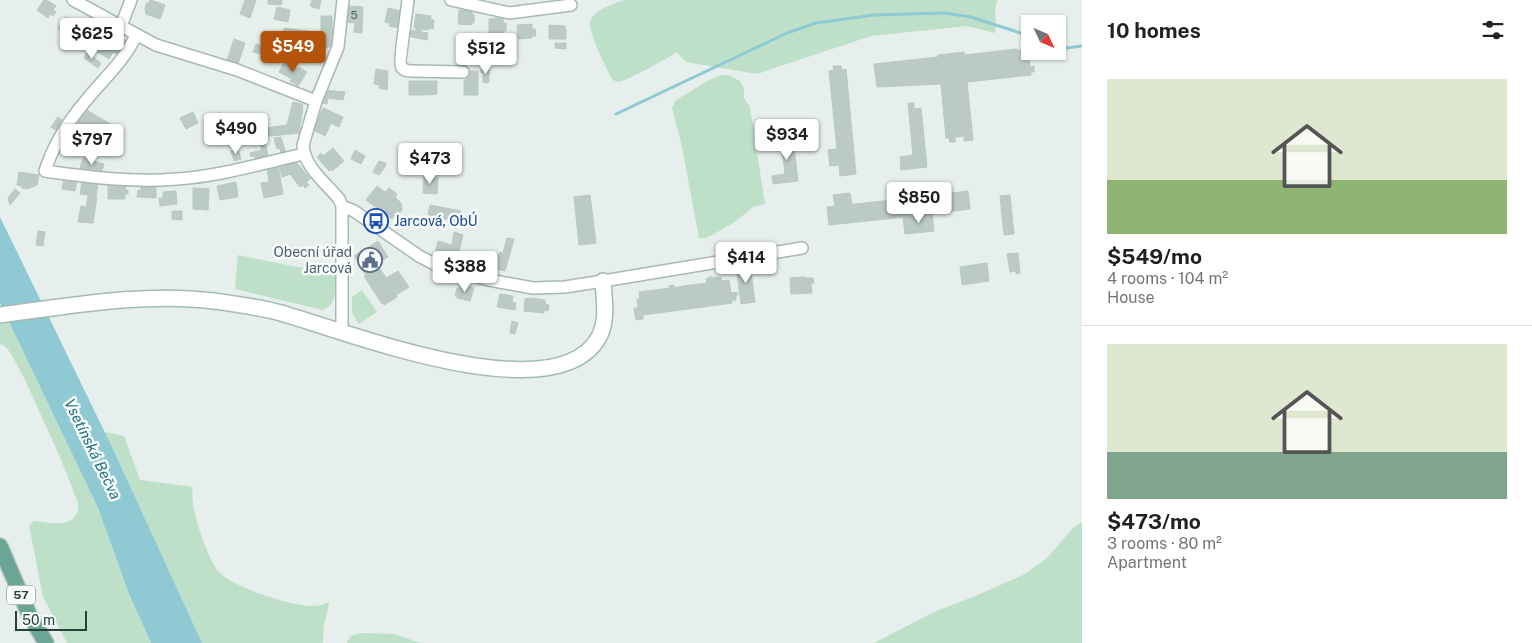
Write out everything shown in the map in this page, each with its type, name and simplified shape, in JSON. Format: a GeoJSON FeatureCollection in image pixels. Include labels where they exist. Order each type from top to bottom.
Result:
{"type":"FeatureCollection","features":[{"type":"Feature","properties":{"kind":"main road","name":"57"},"geometry":{"type":"LineString","coordinates":[[0,546],[29,614],[46,643]]}},
{"type":"Feature","properties":{"kind":"street"},"geometry":{"type":"LineString","coordinates":[[73,0],[136,35],[161,46],[237,70],[316,101]]}},
{"type":"Feature","properties":{"kind":"street"},"geometry":{"type":"LineString","coordinates":[[121,26],[131,0]]}},
{"type":"Feature","properties":{"kind":"street"},"geometry":{"type":"LineString","coordinates":[[342,331],[342,206],[339,199],[311,166],[304,154],[304,140],[316,101],[338,47],[343,0]]}},
{"type":"Feature","properties":{"kind":"street"},"geometry":{"type":"LineString","coordinates":[[408,0],[400,60],[401,67],[411,72],[463,72]]}},
{"type":"Feature","properties":{"kind":"street"},"geometry":{"type":"LineString","coordinates":[[451,0],[509,12],[571,5]]}},
{"type":"Feature","properties":{"kind":"street"},"geometry":{"type":"LineString","coordinates":[[136,35],[118,63],[84,102],[70,122],[52,151],[45,170],[116,180],[176,179],[211,175],[304,154]]}},
{"type":"Feature","properties":{"kind":"street"},"geometry":{"type":"LineString","coordinates":[[342,206],[354,212],[419,256],[445,269],[533,288],[565,287],[602,282],[802,248]]}},
{"type":"Feature","properties":{"kind":"street"},"geometry":{"type":"LineString","coordinates":[[0,315],[142,299],[213,301],[280,313],[446,362],[505,368],[547,368],[575,359],[588,350],[599,337],[604,320],[602,282]]}},
{"type":"Feature","properties":{"kind":"green space"},"geometry":{"type":"Polygon","coordinates":[[[625,0],[998,0],[995,33],[967,26],[871,36],[757,74],[686,62],[676,52],[628,79],[618,82],[611,78],[595,43],[590,23],[599,11],[625,0]]]}},
{"type":"Feature","properties":{"kind":"green space"},"geometry":{"type":"Polygon","coordinates":[[[721,75],[729,75],[740,81],[744,88],[744,98],[750,107],[765,204],[753,207],[735,222],[714,234],[705,238],[699,238],[682,147],[672,108],[676,100],[721,75]]]}},
{"type":"Feature","properties":{"kind":"green space"},"geometry":{"type":"Polygon","coordinates":[[[238,255],[332,274],[336,276],[333,301],[327,308],[322,310],[235,289],[238,255]]]}},
{"type":"Feature","properties":{"kind":"green space"},"geometry":{"type":"Polygon","coordinates":[[[362,290],[377,312],[359,324],[352,313],[352,297],[362,290]]]}},
{"type":"Feature","properties":{"kind":"green space"},"geometry":{"type":"Polygon","coordinates":[[[0,322],[9,322],[98,508],[129,594],[151,643],[67,643],[43,597],[29,525],[34,521],[63,523],[69,521],[77,512],[78,503],[60,457],[25,380],[13,357],[6,347],[0,344],[0,322]]]}},
{"type":"Feature","properties":{"kind":"green space"},"geometry":{"type":"Polygon","coordinates":[[[105,432],[124,436],[140,480],[193,487],[193,506],[200,532],[215,567],[227,579],[250,590],[289,603],[310,606],[329,602],[324,624],[323,643],[202,643],[105,432]]]}},
{"type":"Feature","properties":{"kind":"green space"},"geometry":{"type":"Polygon","coordinates":[[[1082,522],[1082,643],[874,643],[934,612],[1023,575],[1047,558],[1073,528],[1082,522]]]}},
{"type":"Feature","properties":{"kind":"green space"},"geometry":{"type":"Polygon","coordinates":[[[362,633],[393,634],[421,643],[347,643],[350,636],[362,633]]]}},
{"type":"Feature","properties":{"kind":"water","name":"Vsetínská Bečva"},"geometry":{"type":"Polygon","coordinates":[[[0,217],[113,449],[202,643],[151,643],[129,594],[98,508],[0,303],[0,217]]]}},
{"type":"Feature","properties":{"kind":"building"},"geometry":{"type":"Polygon","coordinates":[[[44,0],[56,6],[53,10],[56,12],[53,16],[50,14],[48,18],[37,10],[44,0]]]}},
{"type":"Feature","properties":{"kind":"building"},"geometry":{"type":"Polygon","coordinates":[[[151,0],[165,5],[160,19],[146,14],[146,4],[151,0]]]}},
{"type":"Feature","properties":{"kind":"building"},"geometry":{"type":"Polygon","coordinates":[[[245,0],[256,0],[250,18],[240,14],[245,0]]]}},
{"type":"Feature","properties":{"kind":"building"},"geometry":{"type":"Polygon","coordinates":[[[268,0],[282,0],[281,5],[268,4],[268,0]]]}},
{"type":"Feature","properties":{"kind":"building"},"geometry":{"type":"Polygon","coordinates":[[[312,0],[321,0],[319,9],[310,6],[312,0]]]}},
{"type":"Feature","properties":{"kind":"building"},"geometry":{"type":"Polygon","coordinates":[[[347,6],[363,7],[362,33],[354,32],[355,23],[346,22],[347,6]]]}},
{"type":"Feature","properties":{"kind":"building"},"geometry":{"type":"Polygon","coordinates":[[[277,7],[290,10],[288,22],[274,19],[277,7]]]}},
{"type":"Feature","properties":{"kind":"building"},"geometry":{"type":"Polygon","coordinates":[[[388,8],[401,11],[398,28],[389,26],[390,23],[385,22],[388,8]]]}},
{"type":"Feature","properties":{"kind":"building"},"geometry":{"type":"Polygon","coordinates":[[[459,10],[472,11],[474,23],[471,25],[458,24],[459,10]]]}},
{"type":"Feature","properties":{"kind":"building"},"geometry":{"type":"Polygon","coordinates":[[[416,14],[431,16],[430,19],[434,20],[433,29],[422,29],[421,32],[428,33],[427,40],[408,36],[409,30],[416,31],[416,28],[414,28],[416,14]]]}},
{"type":"Feature","properties":{"kind":"building"},"geometry":{"type":"Polygon","coordinates":[[[321,16],[332,16],[332,27],[321,28],[321,16]]]}},
{"type":"Feature","properties":{"kind":"building"},"geometry":{"type":"Polygon","coordinates":[[[65,17],[96,35],[101,26],[126,41],[117,55],[113,52],[109,59],[58,28],[65,17]]]}},
{"type":"Feature","properties":{"kind":"building"},"geometry":{"type":"Polygon","coordinates":[[[503,18],[503,23],[506,23],[506,31],[489,34],[489,19],[503,18]]]}},
{"type":"Feature","properties":{"kind":"building"},"geometry":{"type":"Polygon","coordinates":[[[532,24],[532,29],[535,29],[536,36],[518,39],[517,25],[532,24]]]}},
{"type":"Feature","properties":{"kind":"building"},"geometry":{"type":"Polygon","coordinates":[[[549,25],[565,26],[566,39],[549,39],[549,25]]]}},
{"type":"Feature","properties":{"kind":"building"},"geometry":{"type":"Polygon","coordinates":[[[333,27],[331,47],[321,47],[321,28],[333,27]]]}},
{"type":"Feature","properties":{"kind":"building"},"geometry":{"type":"Polygon","coordinates":[[[284,28],[308,31],[307,44],[279,41],[280,35],[283,35],[284,28]]]}},
{"type":"Feature","properties":{"kind":"building"},"geometry":{"type":"Polygon","coordinates":[[[477,33],[483,34],[482,43],[469,41],[470,37],[478,36],[477,33]]]}},
{"type":"Feature","properties":{"kind":"building"},"geometry":{"type":"Polygon","coordinates":[[[234,39],[245,43],[237,67],[226,63],[234,39]]]}},
{"type":"Feature","properties":{"kind":"building"},"geometry":{"type":"Polygon","coordinates":[[[555,43],[566,43],[566,49],[555,48],[555,43]]]}},
{"type":"Feature","properties":{"kind":"building"},"geometry":{"type":"Polygon","coordinates":[[[256,44],[275,50],[274,55],[263,51],[262,54],[253,52],[256,44]]]}},
{"type":"Feature","properties":{"kind":"building"},"geometry":{"type":"Polygon","coordinates":[[[1016,49],[1021,51],[1021,60],[1029,60],[1030,67],[1034,66],[1034,72],[1031,72],[1031,75],[967,82],[973,140],[964,141],[964,136],[955,137],[955,142],[950,142],[949,138],[946,138],[941,84],[877,87],[874,64],[938,57],[938,55],[964,52],[965,55],[1016,49]]]}},
{"type":"Feature","properties":{"kind":"building"},"geometry":{"type":"Polygon","coordinates":[[[87,53],[101,63],[98,68],[84,58],[87,53]]]}},
{"type":"Feature","properties":{"kind":"building"},"geometry":{"type":"Polygon","coordinates":[[[285,61],[307,72],[298,86],[290,81],[292,79],[279,72],[285,61]]]}},
{"type":"Feature","properties":{"kind":"building"},"geometry":{"type":"Polygon","coordinates":[[[833,66],[841,66],[842,70],[846,69],[856,174],[840,176],[839,165],[830,166],[828,150],[837,149],[829,71],[834,70],[833,66]]]}},
{"type":"Feature","properties":{"kind":"building"},"geometry":{"type":"Polygon","coordinates":[[[376,69],[388,71],[387,90],[379,88],[380,85],[374,84],[376,69]]]}},
{"type":"Feature","properties":{"kind":"building"},"geometry":{"type":"Polygon","coordinates":[[[481,69],[489,69],[489,82],[483,82],[481,69]]]}},
{"type":"Feature","properties":{"kind":"building"},"geometry":{"type":"Polygon","coordinates":[[[466,71],[478,71],[478,95],[464,95],[466,71]]]}},
{"type":"Feature","properties":{"kind":"building"},"geometry":{"type":"Polygon","coordinates":[[[409,81],[423,81],[423,95],[409,95],[409,81]]]}},
{"type":"Feature","properties":{"kind":"building"},"geometry":{"type":"Polygon","coordinates":[[[423,81],[437,81],[437,94],[423,95],[423,81]]]}},
{"type":"Feature","properties":{"kind":"building"},"geometry":{"type":"Polygon","coordinates":[[[324,90],[345,92],[343,100],[328,98],[327,104],[321,103],[324,90]]]}},
{"type":"Feature","properties":{"kind":"building"},"geometry":{"type":"Polygon","coordinates":[[[293,102],[303,105],[300,133],[260,137],[259,129],[287,125],[293,102]]]}},
{"type":"Feature","properties":{"kind":"building"},"geometry":{"type":"Polygon","coordinates":[[[908,103],[914,103],[914,109],[921,108],[927,167],[901,170],[900,157],[913,155],[908,103]]]}},
{"type":"Feature","properties":{"kind":"building"},"geometry":{"type":"Polygon","coordinates":[[[323,108],[343,117],[339,127],[331,123],[325,136],[313,130],[323,108]]]}},
{"type":"Feature","properties":{"kind":"building"},"geometry":{"type":"Polygon","coordinates":[[[85,109],[105,121],[98,132],[78,121],[85,109]]]}},
{"type":"Feature","properties":{"kind":"building"},"geometry":{"type":"Polygon","coordinates":[[[193,112],[198,123],[186,129],[180,118],[193,112]]]}},
{"type":"Feature","properties":{"kind":"building"},"geometry":{"type":"Polygon","coordinates":[[[58,117],[65,122],[59,132],[51,127],[58,117]]]}},
{"type":"Feature","properties":{"kind":"building"},"geometry":{"type":"Polygon","coordinates":[[[104,120],[112,125],[104,136],[98,132],[104,120]]]}},
{"type":"Feature","properties":{"kind":"building"},"geometry":{"type":"Polygon","coordinates":[[[241,120],[243,126],[225,130],[224,126],[241,120]]]}},
{"type":"Feature","properties":{"kind":"building"},"geometry":{"type":"Polygon","coordinates":[[[78,121],[90,128],[81,141],[70,135],[78,121]]]}},
{"type":"Feature","properties":{"kind":"building"},"geometry":{"type":"Polygon","coordinates":[[[789,135],[790,138],[793,138],[798,181],[773,184],[772,176],[785,174],[782,147],[776,148],[775,139],[783,139],[783,136],[789,135]]]}},
{"type":"Feature","properties":{"kind":"building"},"geometry":{"type":"Polygon","coordinates":[[[281,137],[286,154],[281,155],[280,148],[277,149],[274,138],[281,137]]]}},
{"type":"Feature","properties":{"kind":"building"},"geometry":{"type":"Polygon","coordinates":[[[265,143],[269,158],[256,161],[254,156],[251,157],[250,153],[262,150],[260,144],[265,143]]]}},
{"type":"Feature","properties":{"kind":"building"},"geometry":{"type":"Polygon","coordinates":[[[333,148],[344,161],[332,171],[331,169],[329,171],[317,157],[321,153],[323,156],[333,148]]]}},
{"type":"Feature","properties":{"kind":"building"},"geometry":{"type":"Polygon","coordinates":[[[238,149],[241,159],[234,161],[231,151],[238,149]]]}},
{"type":"Feature","properties":{"kind":"building"},"geometry":{"type":"Polygon","coordinates":[[[355,150],[365,156],[361,164],[351,159],[355,150]]]}},
{"type":"Feature","properties":{"kind":"building"},"geometry":{"type":"Polygon","coordinates":[[[83,158],[104,164],[101,174],[80,168],[83,158]]]}},
{"type":"Feature","properties":{"kind":"building"},"geometry":{"type":"Polygon","coordinates":[[[379,161],[386,163],[379,175],[373,172],[379,161]]]}},
{"type":"Feature","properties":{"kind":"building"},"geometry":{"type":"Polygon","coordinates":[[[298,164],[310,179],[306,182],[309,185],[305,188],[303,185],[300,187],[290,174],[282,177],[279,165],[298,164]]]}},
{"type":"Feature","properties":{"kind":"building"},"geometry":{"type":"Polygon","coordinates":[[[278,165],[283,194],[264,198],[261,183],[269,182],[267,167],[278,165]]]}},
{"type":"Feature","properties":{"kind":"building"},"geometry":{"type":"Polygon","coordinates":[[[19,172],[39,175],[37,185],[27,189],[17,185],[19,172]]]}},
{"type":"Feature","properties":{"kind":"building"},"geometry":{"type":"Polygon","coordinates":[[[424,177],[438,178],[437,194],[423,193],[424,177]]]}},
{"type":"Feature","properties":{"kind":"building"},"geometry":{"type":"Polygon","coordinates":[[[64,179],[77,181],[75,191],[62,189],[64,179]]]}},
{"type":"Feature","properties":{"kind":"building"},"geometry":{"type":"Polygon","coordinates":[[[82,181],[90,182],[88,195],[80,194],[82,181]]]}},
{"type":"Feature","properties":{"kind":"building"},"geometry":{"type":"Polygon","coordinates":[[[90,182],[98,183],[96,196],[88,195],[90,182]]]}},
{"type":"Feature","properties":{"kind":"building"},"geometry":{"type":"Polygon","coordinates":[[[236,182],[238,197],[220,200],[217,186],[236,182]]]}},
{"type":"Feature","properties":{"kind":"building"},"geometry":{"type":"Polygon","coordinates":[[[108,183],[117,184],[117,199],[108,199],[108,183]]]}},
{"type":"Feature","properties":{"kind":"building"},"geometry":{"type":"Polygon","coordinates":[[[117,184],[126,184],[125,190],[128,190],[128,194],[125,194],[125,199],[117,199],[117,184]]]}},
{"type":"Feature","properties":{"kind":"building"},"geometry":{"type":"Polygon","coordinates":[[[141,185],[156,185],[156,198],[137,197],[138,190],[141,191],[141,185]]]}},
{"type":"Feature","properties":{"kind":"building"},"geometry":{"type":"Polygon","coordinates":[[[377,186],[385,192],[389,188],[397,194],[395,197],[401,203],[402,210],[400,213],[398,211],[392,219],[366,200],[377,186]]]}},
{"type":"Feature","properties":{"kind":"building"},"geometry":{"type":"Polygon","coordinates":[[[193,188],[209,189],[208,210],[193,209],[193,188]]]}},
{"type":"Feature","properties":{"kind":"building"},"geometry":{"type":"Polygon","coordinates":[[[15,189],[20,193],[10,205],[8,198],[15,189]]]}},
{"type":"Feature","properties":{"kind":"building"},"geometry":{"type":"Polygon","coordinates":[[[176,191],[177,204],[160,206],[159,198],[163,198],[163,192],[176,191]]]}},
{"type":"Feature","properties":{"kind":"building"},"geometry":{"type":"Polygon","coordinates":[[[968,191],[970,209],[947,212],[945,194],[968,191]]]}},
{"type":"Feature","properties":{"kind":"building"},"geometry":{"type":"Polygon","coordinates":[[[850,193],[852,204],[835,206],[833,195],[850,193]]]}},
{"type":"Feature","properties":{"kind":"building"},"geometry":{"type":"Polygon","coordinates":[[[945,194],[947,212],[905,217],[903,199],[945,194]]]}},
{"type":"Feature","properties":{"kind":"building"},"geometry":{"type":"Polygon","coordinates":[[[590,195],[596,243],[579,245],[574,197],[590,195]]]}},
{"type":"Feature","properties":{"kind":"building"},"geometry":{"type":"Polygon","coordinates":[[[1010,195],[1014,234],[1004,235],[1000,196],[1010,195]]]}},
{"type":"Feature","properties":{"kind":"building"},"geometry":{"type":"Polygon","coordinates":[[[88,196],[97,197],[93,223],[78,222],[81,206],[86,207],[88,196]]]}},
{"type":"Feature","properties":{"kind":"building"},"geometry":{"type":"Polygon","coordinates":[[[903,199],[905,217],[829,225],[827,207],[903,199]]]}},
{"type":"Feature","properties":{"kind":"building"},"geometry":{"type":"Polygon","coordinates":[[[430,205],[461,211],[459,222],[428,215],[430,205]]]}},
{"type":"Feature","properties":{"kind":"building"},"geometry":{"type":"Polygon","coordinates":[[[172,211],[182,211],[182,220],[172,219],[172,211]]]}},
{"type":"Feature","properties":{"kind":"building"},"geometry":{"type":"Polygon","coordinates":[[[932,214],[934,231],[905,234],[903,217],[932,214]]]}},
{"type":"Feature","properties":{"kind":"building"},"geometry":{"type":"Polygon","coordinates":[[[38,231],[45,232],[43,246],[36,245],[38,231]]]}},
{"type":"Feature","properties":{"kind":"building"},"geometry":{"type":"Polygon","coordinates":[[[454,232],[463,235],[457,260],[435,254],[438,241],[452,245],[454,232]]]}},
{"type":"Feature","properties":{"kind":"building"},"geometry":{"type":"Polygon","coordinates":[[[507,238],[514,239],[505,271],[491,268],[494,254],[499,255],[500,252],[503,253],[507,238]]]}},
{"type":"Feature","properties":{"kind":"building","name":"Obecní úřad Jarcová"},"geometry":{"type":"Polygon","coordinates":[[[378,241],[388,257],[379,262],[380,264],[376,267],[377,269],[366,275],[354,256],[378,241]]]}},
{"type":"Feature","properties":{"kind":"building"},"geometry":{"type":"Polygon","coordinates":[[[1018,253],[1020,273],[1016,274],[1016,271],[1010,272],[1007,254],[1018,253]]]}},
{"type":"Feature","properties":{"kind":"building"},"geometry":{"type":"Polygon","coordinates":[[[987,263],[989,281],[962,285],[960,267],[987,263]]]}},
{"type":"Feature","properties":{"kind":"building"},"geometry":{"type":"Polygon","coordinates":[[[750,265],[755,302],[741,304],[736,267],[750,265]]]}},
{"type":"Feature","properties":{"kind":"building"},"geometry":{"type":"Polygon","coordinates":[[[379,267],[386,278],[398,271],[409,287],[384,305],[364,276],[379,267]]]}},
{"type":"Feature","properties":{"kind":"building"},"geometry":{"type":"Polygon","coordinates":[[[712,276],[712,278],[721,277],[721,281],[729,280],[731,293],[737,292],[736,300],[732,300],[732,303],[688,309],[684,286],[707,283],[706,279],[712,276]]]}},
{"type":"Feature","properties":{"kind":"building"},"geometry":{"type":"Polygon","coordinates":[[[790,278],[813,278],[814,283],[811,283],[812,293],[791,294],[790,278]]]}},
{"type":"Feature","properties":{"kind":"building"},"geometry":{"type":"Polygon","coordinates":[[[461,284],[474,288],[470,301],[455,296],[457,288],[459,289],[461,284]]]}},
{"type":"Feature","properties":{"kind":"building"},"geometry":{"type":"Polygon","coordinates":[[[674,285],[674,288],[684,286],[688,309],[643,315],[643,319],[636,320],[634,308],[638,308],[637,299],[640,299],[639,292],[670,288],[669,286],[674,285]]]}},
{"type":"Feature","properties":{"kind":"building"},"geometry":{"type":"Polygon","coordinates":[[[500,294],[513,296],[512,302],[516,303],[515,310],[497,307],[500,294]]]}},
{"type":"Feature","properties":{"kind":"building"},"geometry":{"type":"Polygon","coordinates":[[[525,299],[545,300],[545,304],[549,305],[548,311],[544,310],[544,313],[524,311],[525,299]]]}},
{"type":"Feature","properties":{"kind":"building"},"geometry":{"type":"Polygon","coordinates":[[[512,321],[518,323],[515,334],[510,333],[512,321]]]}},
{"type":"Feature","properties":{"kind":"waterway"},"geometry":{"type":"LineString","coordinates":[[616,114],[787,33],[816,23],[874,15],[944,13],[971,17],[1021,33]]}},
{"type":"Feature","properties":{"kind":"waterway"},"geometry":{"type":"LineString","coordinates":[[1066,48],[1082,46]]}},
{"type":"Feature","properties":{"kind":"place","name":"Jarcová, ObÚ"},"geometry":{"type":"Point","coordinates":[376,221]}},
{"type":"Feature","properties":{"kind":"place","name":"Obecní úřad Jarcová"},"geometry":{"type":"Point","coordinates":[370,260]}}]}
